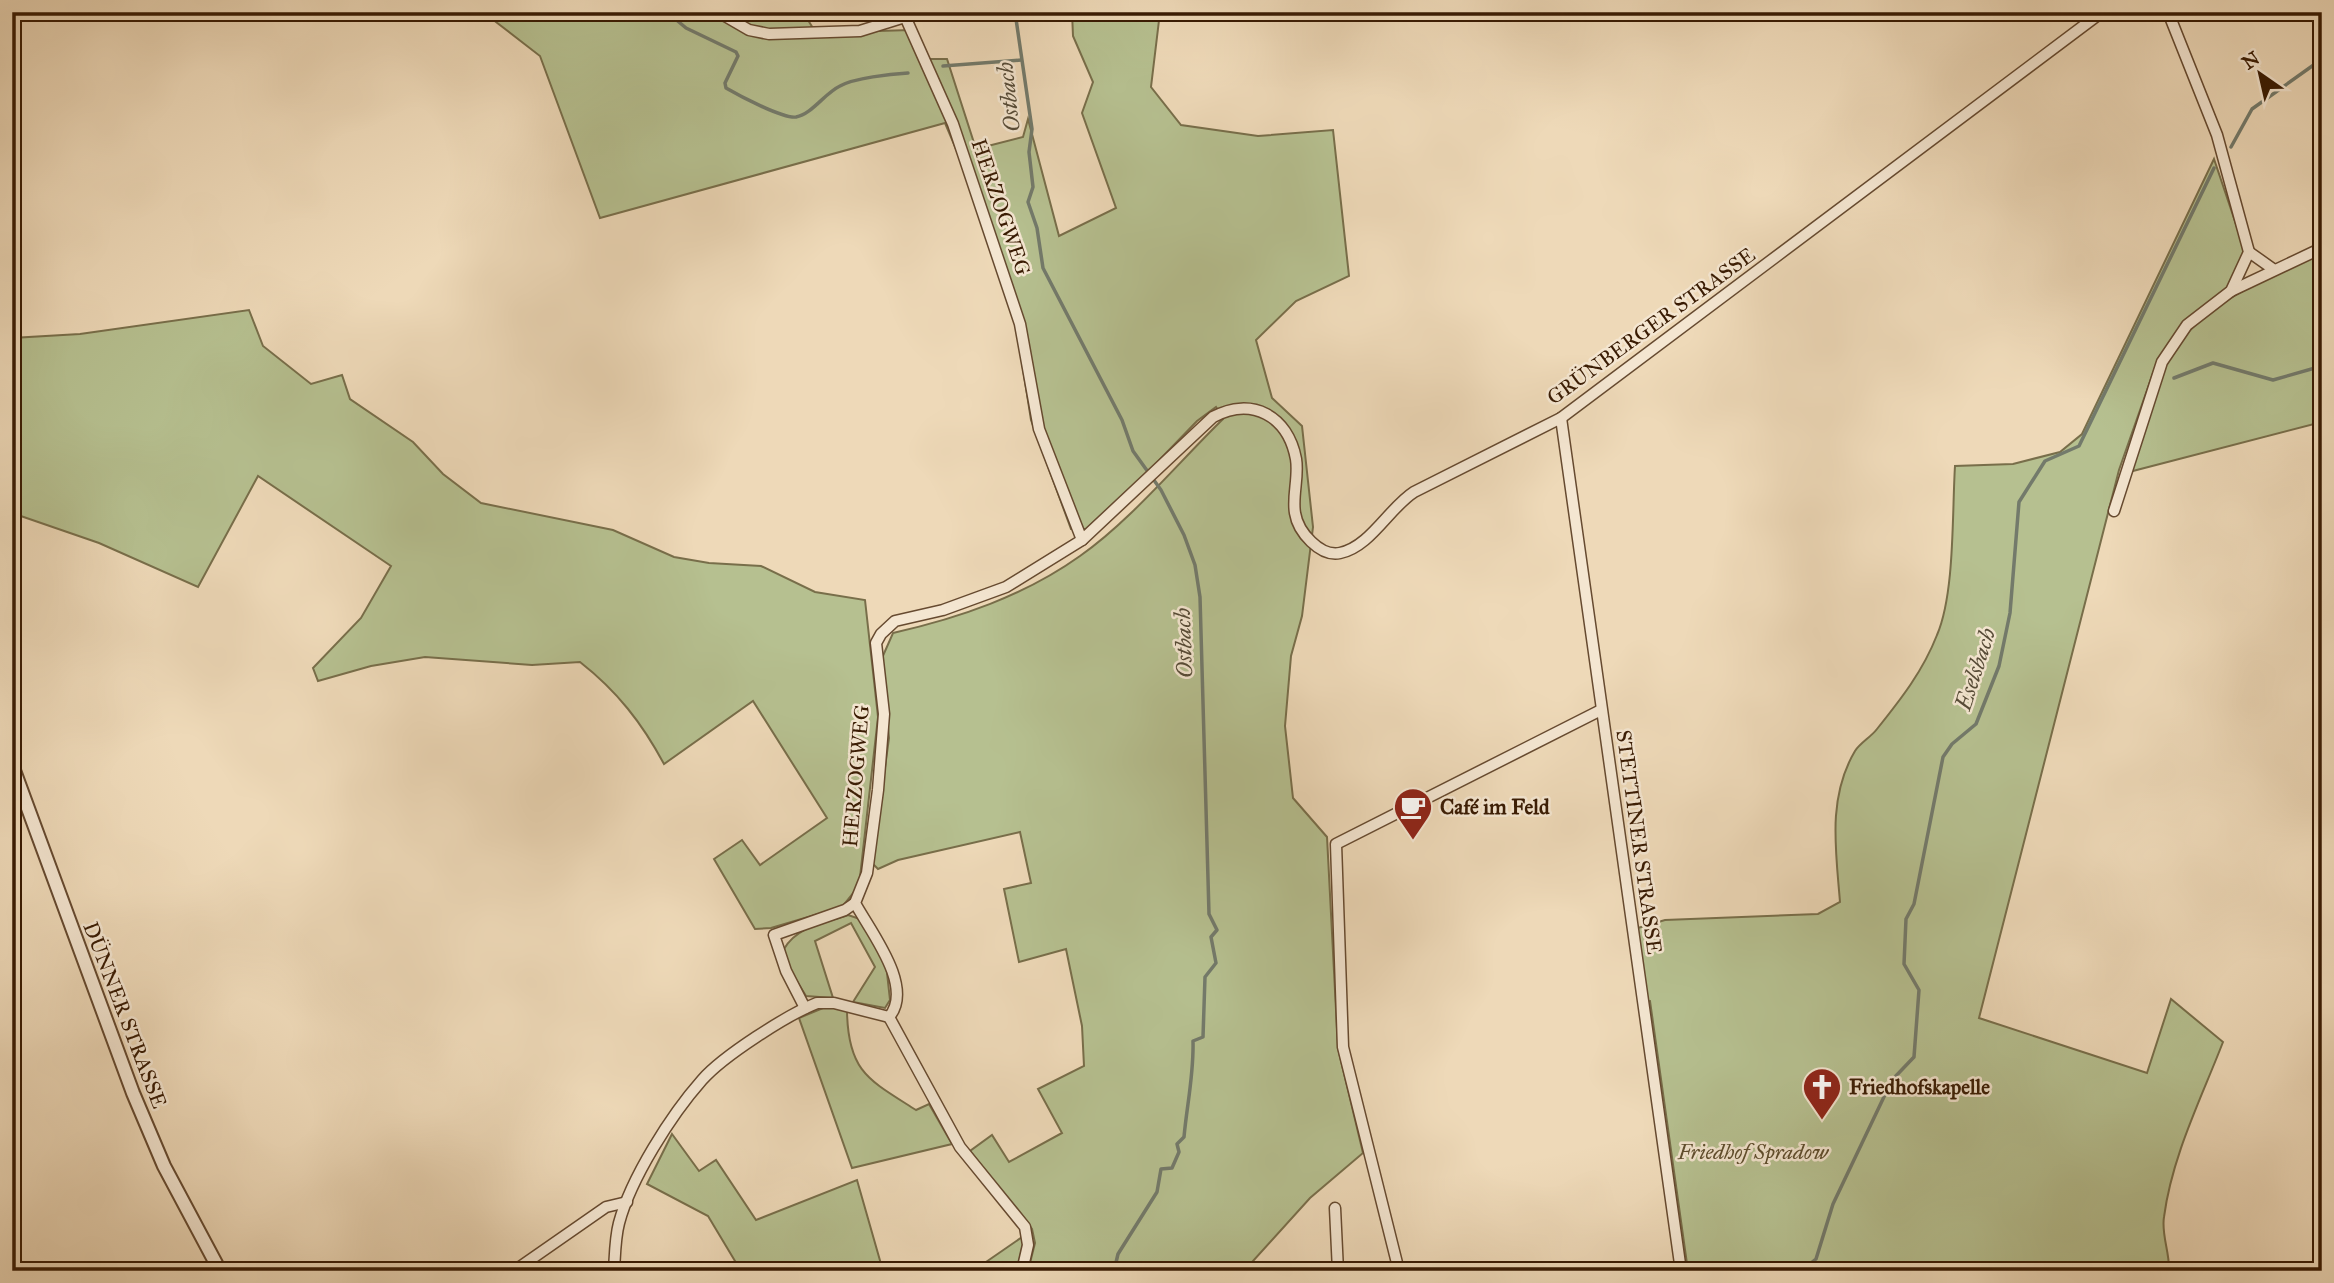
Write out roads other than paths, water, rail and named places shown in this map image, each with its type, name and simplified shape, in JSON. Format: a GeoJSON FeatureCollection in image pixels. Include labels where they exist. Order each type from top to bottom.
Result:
{"type":"FeatureCollection","features":[{"type":"Feature","properties":{"kind":"street"},"geometry":{"type":"LineString","coordinates":[[718,12],[749,30],[769,34],[860,31],[904,15]]}},
{"type":"Feature","properties":{"kind":"street","name":"GRÜNBERGER STRASSE"},"geometry":{"type":"LineString","coordinates":[[1082,540],[1213,416],[1229,408],[1250,407],[1266,413],[1290,436],[1296,461],[1295,515],[1304,533],[1319,548],[1337,554],[1362,541],[1400,501],[1414,492],[1561,418],[2102,12]]}},
{"type":"Feature","properties":{"kind":"street"},"geometry":{"type":"LineString","coordinates":[[2168,12],[2217,135],[2249,252],[2273,269]]}},
{"type":"Feature","properties":{"kind":"street","name":"HERZOGWEG"},"geometry":{"type":"LineString","coordinates":[[855,904],[867,873],[878,790],[884,713],[876,643],[881,634],[895,621],[943,610],[1006,587],[1082,540],[1039,429],[1020,324],[953,124],[904,15]]}},
{"type":"Feature","properties":{"kind":"street"},"geometry":{"type":"LineString","coordinates":[[2114,511],[2162,362],[2187,325],[2231,291],[2322,248]]}},
{"type":"Feature","properties":{"kind":"street"},"geometry":{"type":"LineString","coordinates":[[2231,291],[2249,252]]}},
{"type":"Feature","properties":{"kind":"street","name":"STETTINER STRASSE"},"geometry":{"type":"LineString","coordinates":[[1561,418],[1681,1271]]}},
{"type":"Feature","properties":{"kind":"street"},"geometry":{"type":"LineString","coordinates":[[1399,1271],[1343,1047],[1336,844],[1601,710]]}},
{"type":"Feature","properties":{"kind":"street","name":"DÜNNER STRASSE"},"geometry":{"type":"LineString","coordinates":[[12,765],[133,1093],[164,1166],[220,1271]]}},
{"type":"Feature","properties":{"kind":"street"},"geometry":{"type":"LineString","coordinates":[[805,1008],[786,971],[774,935],[845,911],[855,904],[892,968],[897,1002],[889,1017]]}},
{"type":"Feature","properties":{"kind":"street"},"geometry":{"type":"LineString","coordinates":[[614,1271],[619,1224],[627,1202],[669,1126],[702,1080],[718,1064],[805,1008],[817,1003],[834,1003],[889,1017],[960,1147],[1025,1227],[1028,1245],[1022,1271]]}},
{"type":"Feature","properties":{"kind":"street"},"geometry":{"type":"LineString","coordinates":[[514,1271],[606,1207],[617,1202],[627,1202]]}},
{"type":"Feature","properties":{"kind":"street"},"geometry":{"type":"LineString","coordinates":[[1335,1208],[1338,1271]]}},
{"type":"Feature","properties":{"kind":"waterway"},"geometry":{"type":"LineString","coordinates":[[667,12],[686,28],[736,52],[738,56],[725,83],[726,88],[790,117],[808,112],[834,89],[846,83],[908,73]]}},
{"type":"Feature","properties":{"kind":"waterway","name":"Ostbach"},"geometry":{"type":"LineString","coordinates":[[1015,12],[1032,129],[1029,152],[1033,187],[1028,202],[1037,228],[1043,268],[1122,420],[1133,451],[1161,490],[1184,535],[1195,565],[1200,597],[1209,914],[1217,930],[1211,937],[1216,963],[1205,977],[1203,1037],[1193,1041],[1184,1137],[1177,1144],[1179,1152],[1172,1168],[1161,1169],[1157,1192],[1118,1254],[1114,1271]]}},
{"type":"Feature","properties":{"kind":"waterway","name":"Eselsbach"},"geometry":{"type":"LineString","coordinates":[[2231,147],[2252,109],[2322,59]]}},
{"type":"Feature","properties":{"kind":"waterway"},"geometry":{"type":"LineString","coordinates":[[943,66],[1021,60]]}},
{"type":"Feature","properties":{"kind":"waterway","name":"Eselsbach"},"geometry":{"type":"LineString","coordinates":[[1801,1271],[1816,1259],[1833,1204],[1892,1080],[1914,1057],[1919,990],[1904,964],[1906,919],[1914,904],[1943,757],[1952,744],[1976,724],[1999,666],[2010,613],[2019,502],[2045,461],[2079,446],[2214,168]]}},
{"type":"Feature","properties":{"kind":"waterway","name":"Eselsbach"},"geometry":{"type":"LineString","coordinates":[[2174,378],[2213,363],[2273,380],[2322,366]]}},
{"type":"Feature","properties":{"kind":"place","name":"Café im Feld"},"geometry":{"type":"Point","coordinates":[1413,841]}},
{"type":"Feature","properties":{"kind":"place","name":"Friedhofskapelle"},"geometry":{"type":"Point","coordinates":[1822,1121]}},
{"type":"Feature","properties":{"kind":"park label","name":"Friedhof Spradow"},"geometry":{"type":"Point","coordinates":[1753,1152]}}]}
